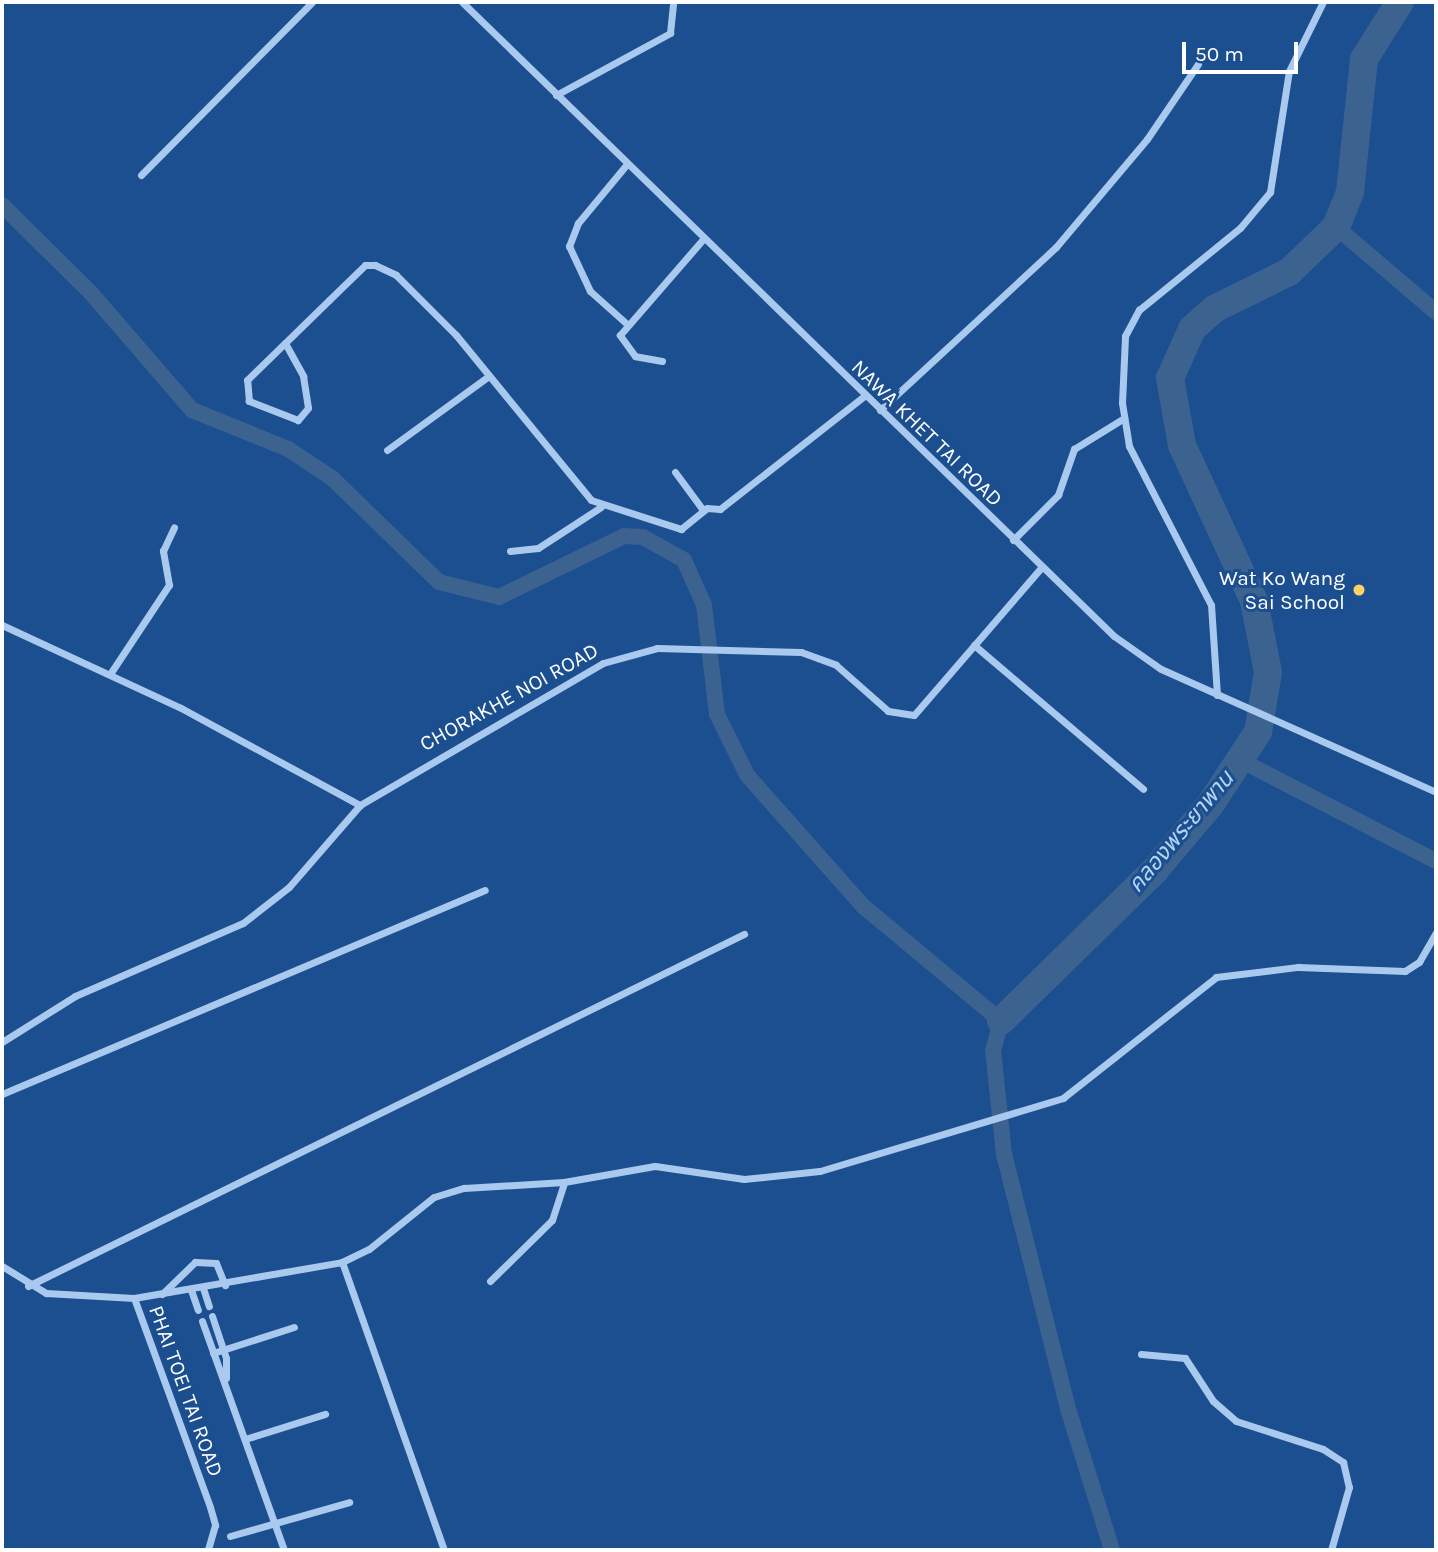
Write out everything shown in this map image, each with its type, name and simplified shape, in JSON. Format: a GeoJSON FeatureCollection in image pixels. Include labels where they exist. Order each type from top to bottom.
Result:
{"type":"FeatureCollection","features":[{"type":"Feature","properties":{"kind":"street"},"geometry":{"type":"LineString","coordinates":[[141,175],[312,2]]}},
{"type":"Feature","properties":{"kind":"street","name":"NAWA KHET TAI ROAD"},"geometry":{"type":"LineString","coordinates":[[462,2],[863,397],[880,410],[1041,568],[1135,653],[1217,695],[1436,792]]}},
{"type":"Feature","properties":{"kind":"street"},"geometry":{"type":"LineString","coordinates":[[556,95],[670,33],[673,2]]}},
{"type":"Feature","properties":{"kind":"street"},"geometry":{"type":"LineString","coordinates":[[1217,695],[1211,606],[1142,480],[1124,418],[1122,367],[1125,336],[1139,310],[1240,228],[1270,192],[1289,71],[1321,3]]}},
{"type":"Feature","properties":{"kind":"street"},"geometry":{"type":"LineString","coordinates":[[880,410],[1056,247],[1147,139],[1198,64]]}},
{"type":"Feature","properties":{"kind":"street"},"geometry":{"type":"LineString","coordinates":[[627,164],[578,223],[569,246],[590,291],[628,325]]}},
{"type":"Feature","properties":{"kind":"street"},"geometry":{"type":"LineString","coordinates":[[662,360],[641,360],[622,343],[620,335],[704,238]]}},
{"type":"Feature","properties":{"kind":"street"},"geometry":{"type":"LineString","coordinates":[[285,343],[303,376],[308,408],[298,421],[246,397],[247,380],[285,343],[370,263],[409,286],[601,507],[681,529],[704,510],[720,509],[863,397]]}},
{"type":"Feature","properties":{"kind":"street"},"geometry":{"type":"LineString","coordinates":[[387,450],[489,376]]}},
{"type":"Feature","properties":{"kind":"street"},"geometry":{"type":"LineString","coordinates":[[1013,540],[1058,495],[1081,442],[1124,418]]}},
{"type":"Feature","properties":{"kind":"street"},"geometry":{"type":"LineString","coordinates":[[675,472],[704,510]]}},
{"type":"Feature","properties":{"kind":"street"},"geometry":{"type":"LineString","coordinates":[[510,551],[538,548],[601,507]]}},
{"type":"Feature","properties":{"kind":"street"},"geometry":{"type":"LineString","coordinates":[[110,674],[169,585],[163,551],[174,527]]}},
{"type":"Feature","properties":{"kind":"street","name":"CHORAKHE NOI ROAD"},"geometry":{"type":"LineString","coordinates":[[2,1042],[75,996],[243,923],[289,887],[360,805],[603,663],[680,648],[824,658],[900,717],[914,715],[1041,568]]}},
{"type":"Feature","properties":{"kind":"street"},"geometry":{"type":"LineString","coordinates":[[2,625],[110,674],[360,805]]}},
{"type":"Feature","properties":{"kind":"street"},"geometry":{"type":"LineString","coordinates":[[974,645],[1143,789]]}},
{"type":"Feature","properties":{"kind":"street"},"geometry":{"type":"LineString","coordinates":[[2,1094],[485,890]]}},
{"type":"Feature","properties":{"kind":"street"},"geometry":{"type":"LineString","coordinates":[[134,1298],[225,1285],[342,1262],[449,1191],[564,1182],[655,1166],[744,1179],[792,1178],[968,1127],[1011,1118],[1079,1088],[1216,977],[1287,967],[1405,971],[1419,962],[1436,933]]}},
{"type":"Feature","properties":{"kind":"street"},"geometry":{"type":"LineString","coordinates":[[28,1286],[744,934]]}},
{"type":"Feature","properties":{"kind":"street"},"geometry":{"type":"LineString","coordinates":[[490,1281],[552,1220],[564,1182]]}},
{"type":"Feature","properties":{"kind":"street"},"geometry":{"type":"LineString","coordinates":[[162,1294],[195,1262],[216,1263],[225,1285]]}},
{"type":"Feature","properties":{"kind":"street"},"geometry":{"type":"LineString","coordinates":[[342,1262],[444,1550]]}},
{"type":"Feature","properties":{"kind":"street","name":"PHAI TOEI TAI ROAD"},"geometry":{"type":"LineString","coordinates":[[2,1266],[28,1286],[62,1297],[134,1298],[210,1507],[215,1525],[208,1550]]}},
{"type":"Feature","properties":{"kind":"street"},"geometry":{"type":"LineString","coordinates":[[203,1288],[209,1306]]}},
{"type":"Feature","properties":{"kind":"street"},"geometry":{"type":"LineString","coordinates":[[191,1290],[198,1310]]}},
{"type":"Feature","properties":{"kind":"street"},"geometry":{"type":"LineString","coordinates":[[212,1316],[224,1350],[226,1378]]}},
{"type":"Feature","properties":{"kind":"street"},"geometry":{"type":"LineString","coordinates":[[202,1321],[213,1353],[226,1378],[284,1550]]}},
{"type":"Feature","properties":{"kind":"street"},"geometry":{"type":"LineString","coordinates":[[213,1353],[294,1327]]}},
{"type":"Feature","properties":{"kind":"street"},"geometry":{"type":"LineString","coordinates":[[1141,1354],[1185,1358],[1213,1401],[1236,1421],[1323,1449],[1343,1462],[1349,1487],[1331,1550]]}},
{"type":"Feature","properties":{"kind":"street"},"geometry":{"type":"LineString","coordinates":[[245,1439],[324,1414]]}},
{"type":"Feature","properties":{"kind":"street"},"geometry":{"type":"LineString","coordinates":[[230,1536],[349,1502]]}},
{"type":"Feature","properties":{"kind":"waterway","name":"คลองพระยาพาน"},"geometry":{"type":"LineString","coordinates":[[1001,1021],[1155,870],[1210,805],[1258,732],[1268,672],[1254,601],[1182,445],[1170,378],[1192,329],[1214,309],[1289,272],[1336,227],[1350,192],[1364,59],[1400,2]]}},
{"type":"Feature","properties":{"kind":"waterway"},"geometry":{"type":"LineString","coordinates":[[2,205],[91,293],[192,410],[288,449],[332,478],[439,582],[499,597],[624,536],[643,537],[684,560],[704,605],[717,714],[747,775],[863,906],[1001,1021],[993,1050],[1004,1154],[1069,1412],[1112,1550]]}},
{"type":"Feature","properties":{"kind":"waterway"},"geometry":{"type":"LineString","coordinates":[[1336,227],[1436,312]]}},
{"type":"Feature","properties":{"kind":"waterway"},"geometry":{"type":"LineString","coordinates":[[1242,761],[1436,861]]}},
{"type":"Feature","properties":{"kind":"place","name":"Wat Ko Wang Sai School"},"geometry":{"type":"Point","coordinates":[1359,590]}}]}
